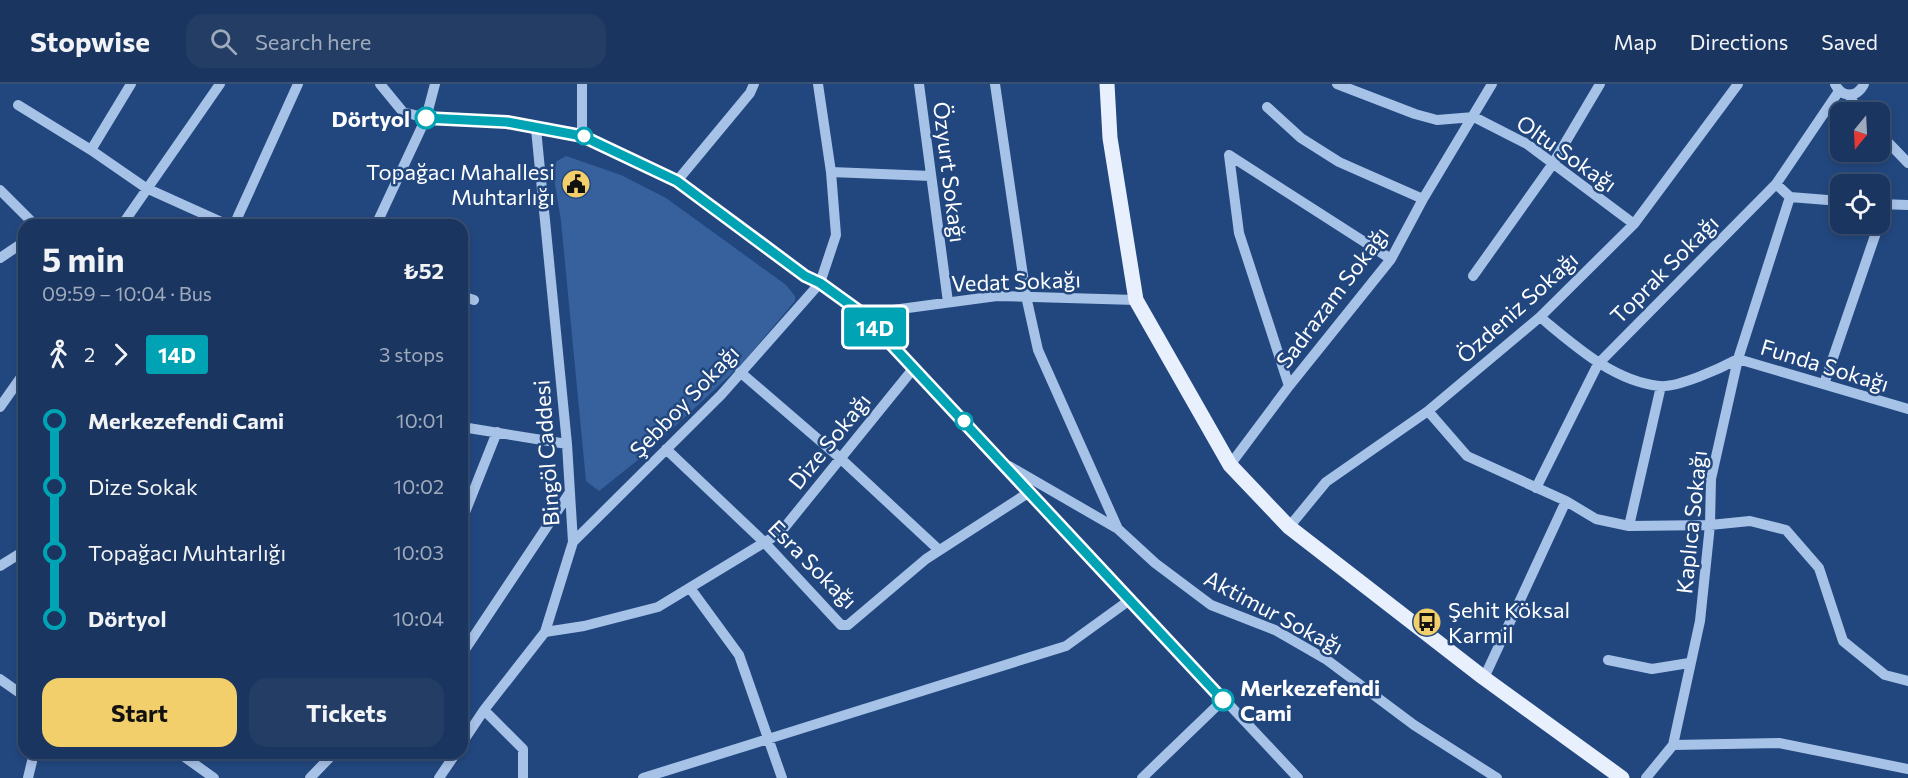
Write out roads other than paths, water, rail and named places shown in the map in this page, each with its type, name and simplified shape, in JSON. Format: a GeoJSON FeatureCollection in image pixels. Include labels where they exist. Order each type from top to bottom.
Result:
{"type":"FeatureCollection","features":[{"type":"Feature","properties":{"kind":"main road"},"geometry":{"type":"LineString","coordinates":[[1107,84],[1110,138],[1136,300],[1230,465],[1289,527],[1484,678],[1622,778]]}},
{"type":"Feature","properties":{"kind":"street"},"geometry":{"type":"LineString","coordinates":[[91,150],[131,84]]}},
{"type":"Feature","properties":{"kind":"street"},"geometry":{"type":"LineString","coordinates":[[126,219],[220,84]]}},
{"type":"Feature","properties":{"kind":"street"},"geometry":{"type":"LineString","coordinates":[[237,219],[298,84]]}},
{"type":"Feature","properties":{"kind":"street"},"geometry":{"type":"LineString","coordinates":[[380,84],[403,112],[426,118],[507,122],[582,136],[677,181],[805,276],[820,283],[863,314],[1028,493],[1131,599],[1290,776]]}},
{"type":"Feature","properties":{"kind":"street"},"geometry":{"type":"LineString","coordinates":[[379,219],[426,118],[435,84]]}},
{"type":"Feature","properties":{"kind":"street"},"geometry":{"type":"LineString","coordinates":[[582,84],[582,136]]}},
{"type":"Feature","properties":{"kind":"street"},"geometry":{"type":"LineString","coordinates":[[677,181],[750,93],[754,84]]}},
{"type":"Feature","properties":{"kind":"street"},"geometry":{"type":"LineString","coordinates":[[818,84],[831,172],[836,235],[820,283]]}},
{"type":"Feature","properties":{"kind":"street","name":"Özyurt Sokağı"},"geometry":{"type":"LineString","coordinates":[[919,84],[948,302]]}},
{"type":"Feature","properties":{"kind":"street"},"geometry":{"type":"LineString","coordinates":[[995,84],[1026,296],[1038,350],[1118,529]]}},
{"type":"Feature","properties":{"kind":"street"},"geometry":{"type":"LineString","coordinates":[[1337,84],[1415,114],[1437,120],[1474,117]]}},
{"type":"Feature","properties":{"kind":"street","name":"Sadrazam Sokağı"},"geometry":{"type":"LineString","coordinates":[[1230,465],[1289,386],[1390,259],[1492,84]]}},
{"type":"Feature","properties":{"kind":"street"},"geometry":{"type":"LineString","coordinates":[[1473,276],[1552,165],[1600,84]]}},
{"type":"Feature","properties":{"kind":"street","name":"Özdeniz Sokağı"},"geometry":{"type":"LineString","coordinates":[[1289,527],[1326,482],[1428,411],[1540,317],[1634,224],[1738,84]]}},
{"type":"Feature","properties":{"kind":"street","name":"Toprak Sokağı"},"geometry":{"type":"LineString","coordinates":[[1536,488],[1598,364],[1776,184],[1841,90],[1859,92],[1864,84]]}},
{"type":"Feature","properties":{"kind":"street"},"geometry":{"type":"LineString","coordinates":[[1841,90],[1851,102]]}},
{"type":"Feature","properties":{"kind":"street"},"geometry":{"type":"LineString","coordinates":[[18,105],[91,150],[146,188],[215,219]]}},
{"type":"Feature","properties":{"kind":"street"},"geometry":{"type":"LineString","coordinates":[[1267,107],[1301,138],[1339,162],[1423,199]]}},
{"type":"Feature","properties":{"kind":"street","name":"Oltu Sokağı"},"geometry":{"type":"LineString","coordinates":[[1474,117],[1527,144],[1552,165],[1634,224]]}},
{"type":"Feature","properties":{"kind":"street","name":"Bingöl Caddesi"},"geometry":{"type":"LineString","coordinates":[[468,734],[545,632],[573,542],[567,444],[536,129]]}},
{"type":"Feature","properties":{"kind":"street"},"geometry":{"type":"LineString","coordinates":[[1890,144],[1908,163]]}},
{"type":"Feature","properties":{"kind":"street"},"geometry":{"type":"LineString","coordinates":[[1289,386],[1239,233],[1229,155],[1390,259]]}},
{"type":"Feature","properties":{"kind":"street"},"geometry":{"type":"LineString","coordinates":[[831,172],[931,176]]}},
{"type":"Feature","properties":{"kind":"street"},"geometry":{"type":"LineString","coordinates":[[1776,184],[1790,197],[1830,200]]}},
{"type":"Feature","properties":{"kind":"street"},"geometry":{"type":"LineString","coordinates":[[0,190],[29,219]]}},
{"type":"Feature","properties":{"kind":"street","name":"Kaplıca Sokağı"},"geometry":{"type":"LineString","coordinates":[[1646,778],[1673,745],[1689,663],[1700,621],[1710,525],[1711,479],[1738,359],[1790,197]]}},
{"type":"Feature","properties":{"kind":"street"},"geometry":{"type":"LineString","coordinates":[[1890,204],[1908,205]]}},
{"type":"Feature","properties":{"kind":"street"},"geometry":{"type":"LineString","coordinates":[[1824,384],[1875,234]]}},
{"type":"Feature","properties":{"kind":"street"},"geometry":{"type":"LineString","coordinates":[[0,258],[18,246]]}},
{"type":"Feature","properties":{"kind":"street","name":"Şebboy Sokağı"},"geometry":{"type":"LineString","coordinates":[[573,542],[722,395],[820,283]]}},
{"type":"Feature","properties":{"kind":"street","name":"Vedat Sokağı"},"geometry":{"type":"LineString","coordinates":[[863,314],[948,302],[1026,296],[1136,300]]}},
{"type":"Feature","properties":{"kind":"street"},"geometry":{"type":"LineString","coordinates":[[468,298],[474,300]]}},
{"type":"Feature","properties":{"kind":"street"},"geometry":{"type":"LineString","coordinates":[[1540,317],[1598,364],[1661,386],[1629,526]]}},
{"type":"Feature","properties":{"kind":"street","name":"Funda Sokağı"},"geometry":{"type":"LineString","coordinates":[[1661,386],[1696,378],[1738,359],[1908,409]]}},
{"type":"Feature","properties":{"kind":"street","name":"Dize Sokağı"},"geometry":{"type":"LineString","coordinates":[[545,632],[584,626],[658,608],[780,533],[913,369]]}},
{"type":"Feature","properties":{"kind":"street"},"geometry":{"type":"LineString","coordinates":[[740,372],[840,458],[939,550]]}},
{"type":"Feature","properties":{"kind":"street"},"geometry":{"type":"LineString","coordinates":[[0,407],[18,382]]}},
{"type":"Feature","properties":{"kind":"street"},"geometry":{"type":"LineString","coordinates":[[1428,411],[1467,456],[1566,501],[1596,519],[1629,526],[1710,525],[1750,521],[1786,530],[1819,568],[1843,641],[1885,675],[1908,681]]}},
{"type":"Feature","properties":{"kind":"street"},"geometry":{"type":"LineString","coordinates":[[468,428],[567,444]]}},
{"type":"Feature","properties":{"kind":"street"},"geometry":{"type":"LineString","coordinates":[[468,505],[497,432]]}},
{"type":"Feature","properties":{"kind":"street","name":"Esra Sokağı"},"geometry":{"type":"LineString","coordinates":[[666,449],[764,542],[841,625],[848,626],[939,550],[1028,493]]}},
{"type":"Feature","properties":{"kind":"street","name":"Aktimur Sokağı"},"geometry":{"type":"LineString","coordinates":[[1001,462],[1118,529],[1155,563],[1211,605],[1275,630],[1327,660],[1414,725],[1497,778]]}},
{"type":"Feature","properties":{"kind":"street"},"geometry":{"type":"LineString","coordinates":[[468,645],[570,492]]}},
{"type":"Feature","properties":{"kind":"street"},"geometry":{"type":"LineString","coordinates":[[1484,678],[1566,501]]}},
{"type":"Feature","properties":{"kind":"street"},"geometry":{"type":"LineString","coordinates":[[0,566],[18,555]]}},
{"type":"Feature","properties":{"kind":"street"},"geometry":{"type":"LineString","coordinates":[[690,588],[739,655],[782,778]]}},
{"type":"Feature","properties":{"kind":"street"},"geometry":{"type":"LineString","coordinates":[[643,778],[1066,646],[1131,599]]}},
{"type":"Feature","properties":{"kind":"street"},"geometry":{"type":"LineString","coordinates":[[1608,660],[1652,669],[1689,663]]}},
{"type":"Feature","properties":{"kind":"street"},"geometry":{"type":"LineString","coordinates":[[0,679],[18,692]]}},
{"type":"Feature","properties":{"kind":"street"},"geometry":{"type":"LineString","coordinates":[[1143,778],[1223,700]]}},
{"type":"Feature","properties":{"kind":"street"},"geometry":{"type":"LineString","coordinates":[[484,710],[523,749],[523,778]]}},
{"type":"Feature","properties":{"kind":"street"},"geometry":{"type":"LineString","coordinates":[[1673,745],[1779,743],[1908,769]]}},
{"type":"Feature","properties":{"kind":"street"},"geometry":{"type":"LineString","coordinates":[[28,778],[33,759]]}},
{"type":"Feature","properties":{"kind":"street"},"geometry":{"type":"LineString","coordinates":[[188,759],[213,778]]}},
{"type":"Feature","properties":{"kind":"street"},"geometry":{"type":"LineString","coordinates":[[310,778],[328,759]]}},
{"type":"Feature","properties":{"kind":"street"},"geometry":{"type":"LineString","coordinates":[[439,778],[452,759]]}},
{"type":"Feature","properties":{"kind":"place","name":"Dörtyol"},"geometry":{"type":"Point","coordinates":[426,118]}},
{"type":"Feature","properties":{"kind":"place","name":"Topağacı Mahallesi Muhtarlığı"},"geometry":{"type":"Point","coordinates":[576,184]}},
{"type":"Feature","properties":{"kind":"place","name":"Şehit Köksal Karmil"},"geometry":{"type":"Point","coordinates":[1427,622]}},
{"type":"Feature","properties":{"kind":"place","name":"Merkezefendi Cami"},"geometry":{"type":"Point","coordinates":[1223,700]}}]}
